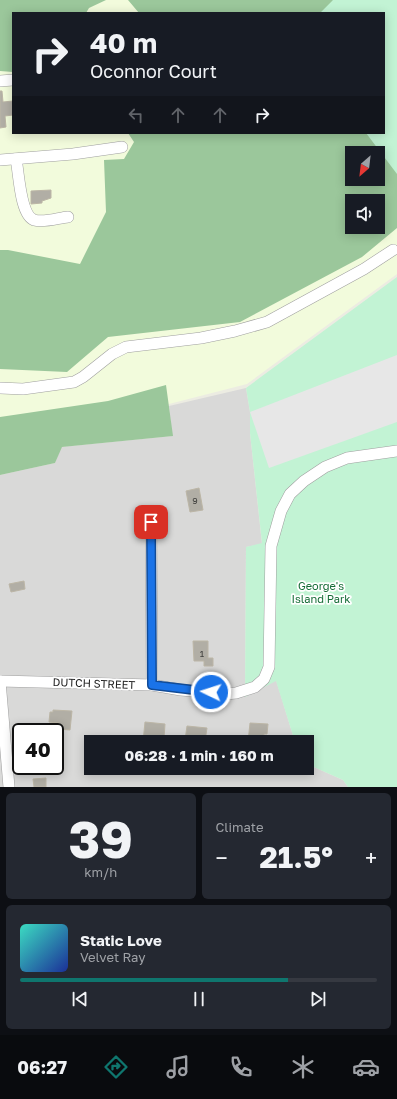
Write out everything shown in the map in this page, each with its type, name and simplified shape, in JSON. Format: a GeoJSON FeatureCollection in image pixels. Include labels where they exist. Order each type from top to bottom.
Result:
{"type":"FeatureCollection","features":[{"type":"Feature","properties":{"kind":"street"},"geometry":{"type":"LineString","coordinates":[[0,82],[12,80]]}},
{"type":"Feature","properties":{"kind":"street"},"geometry":{"type":"LineString","coordinates":[[0,160],[122,147]]}},
{"type":"Feature","properties":{"kind":"street"},"geometry":{"type":"LineString","coordinates":[[16,159],[24,207],[27,214],[34,220],[68,217]]}},
{"type":"Feature","properties":{"kind":"street"},"geometry":{"type":"LineString","coordinates":[[0,388],[23,389],[74,382],[83,377],[112,354],[126,347],[201,338],[235,331],[267,322],[364,269],[392,250]]}},
{"type":"Feature","properties":{"kind":"street","name":"DUTCH STREET"},"geometry":{"type":"LineString","coordinates":[[0,681],[152,685],[181,690],[236,693],[255,687],[264,679],[268,667],[271,546],[281,511],[290,494],[304,480],[325,467],[348,458],[397,451]]}},
{"type":"Feature","properties":{"kind":"street"},"geometry":{"type":"LineString","coordinates":[[151,522],[152,685]]}},
{"type":"Feature","properties":{"kind":"street"},"geometry":{"type":"LineString","coordinates":[[0,681],[9,787]]}},
{"type":"Feature","properties":{"kind":"shaded area"},"geometry":{"type":"Polygon","coordinates":[[[0,0],[328,0],[317,12],[12,12],[12,134],[362,134],[356,146],[345,146],[345,186],[385,186],[385,179],[397,179],[397,274],[247,384],[169,404],[140,422],[0,467],[0,0]]]}},
{"type":"Feature","properties":{"kind":"shaded area"},"geometry":{"type":"Polygon","coordinates":[[[397,355],[397,422],[269,468],[250,412],[397,355]]]}},
{"type":"Feature","properties":{"kind":"shaded area"},"geometry":{"type":"Polygon","coordinates":[[[246,388],[250,412],[250,433],[262,544],[246,547],[245,696],[276,680],[293,735],[84,735],[84,775],[314,775],[314,767],[343,780],[348,787],[0,787],[0,475],[55,463],[61,447],[172,436],[169,406],[246,388]]]}},
{"type":"Feature","properties":{"kind":"green space"},"geometry":{"type":"Polygon","coordinates":[[[0,0],[106,0],[89,8],[87,12],[12,12],[12,72],[0,71],[0,0]]]}},
{"type":"Feature","properties":{"kind":"green space"},"geometry":{"type":"Polygon","coordinates":[[[128,0],[397,0],[397,228],[362,257],[240,322],[108,337],[67,372],[0,369],[0,250],[8,250],[80,264],[106,212],[104,160],[124,159],[134,142],[129,134],[385,134],[385,12],[138,12],[128,0]]]}},
{"type":"Feature","properties":{"kind":"green space"},"geometry":{"type":"Polygon","coordinates":[[[333,0],[397,0],[397,174],[385,158],[385,146],[376,146],[367,134],[385,134],[385,12],[321,12],[333,0]]]}},
{"type":"Feature","properties":{"kind":"green space","name":"George's Island Park"},"geometry":{"type":"Polygon","coordinates":[[[397,277],[397,787],[348,787],[343,780],[314,767],[314,735],[293,735],[276,681],[245,697],[246,547],[262,543],[250,433],[250,412],[246,388],[397,277]]]}},
{"type":"Feature","properties":{"kind":"green space"},"geometry":{"type":"Polygon","coordinates":[[[166,385],[173,436],[62,447],[55,463],[0,475],[0,417],[108,401],[166,385]]]}},
{"type":"Feature","properties":{"kind":"building"},"geometry":{"type":"Polygon","coordinates":[[[0,91],[2,91],[3,102],[12,101],[12,115],[5,116],[6,127],[0,128],[0,91]]]}},
{"type":"Feature","properties":{"kind":"building"},"geometry":{"type":"Polygon","coordinates":[[[51,190],[51,198],[42,201],[42,203],[31,204],[31,191],[51,190]]]}},
{"type":"Feature","properties":{"kind":"building"},"geometry":{"type":"Polygon","coordinates":[[[199,488],[203,510],[190,512],[186,491],[199,488]]]}},
{"type":"Feature","properties":{"kind":"building"},"geometry":{"type":"Polygon","coordinates":[[[24,581],[25,589],[11,592],[9,584],[24,581]]]}},
{"type":"Feature","properties":{"kind":"building"},"geometry":{"type":"Polygon","coordinates":[[[193,641],[208,641],[208,658],[213,658],[213,666],[204,666],[204,661],[194,661],[193,641]]]}},
{"type":"Feature","properties":{"kind":"building"},"geometry":{"type":"Polygon","coordinates":[[[53,710],[72,711],[70,730],[64,730],[64,723],[49,722],[50,712],[53,712],[53,710]]]}},
{"type":"Feature","properties":{"kind":"building"},"geometry":{"type":"Polygon","coordinates":[[[145,722],[165,724],[164,735],[144,735],[145,722]]]}},
{"type":"Feature","properties":{"kind":"building"},"geometry":{"type":"Polygon","coordinates":[[[250,723],[268,724],[267,734],[249,735],[250,723]]]}},
{"type":"Feature","properties":{"kind":"building"},"geometry":{"type":"Polygon","coordinates":[[[187,726],[207,728],[206,735],[186,735],[187,726]]]}},
{"type":"Feature","properties":{"kind":"building"},"geometry":{"type":"Polygon","coordinates":[[[46,778],[46,787],[34,787],[33,779],[46,778]]]}},
{"type":"Feature","properties":{"kind":"route"},"geometry":{"type":"LineString","coordinates":[[151,522],[152,685],[181,690],[211,692]]}}]}
